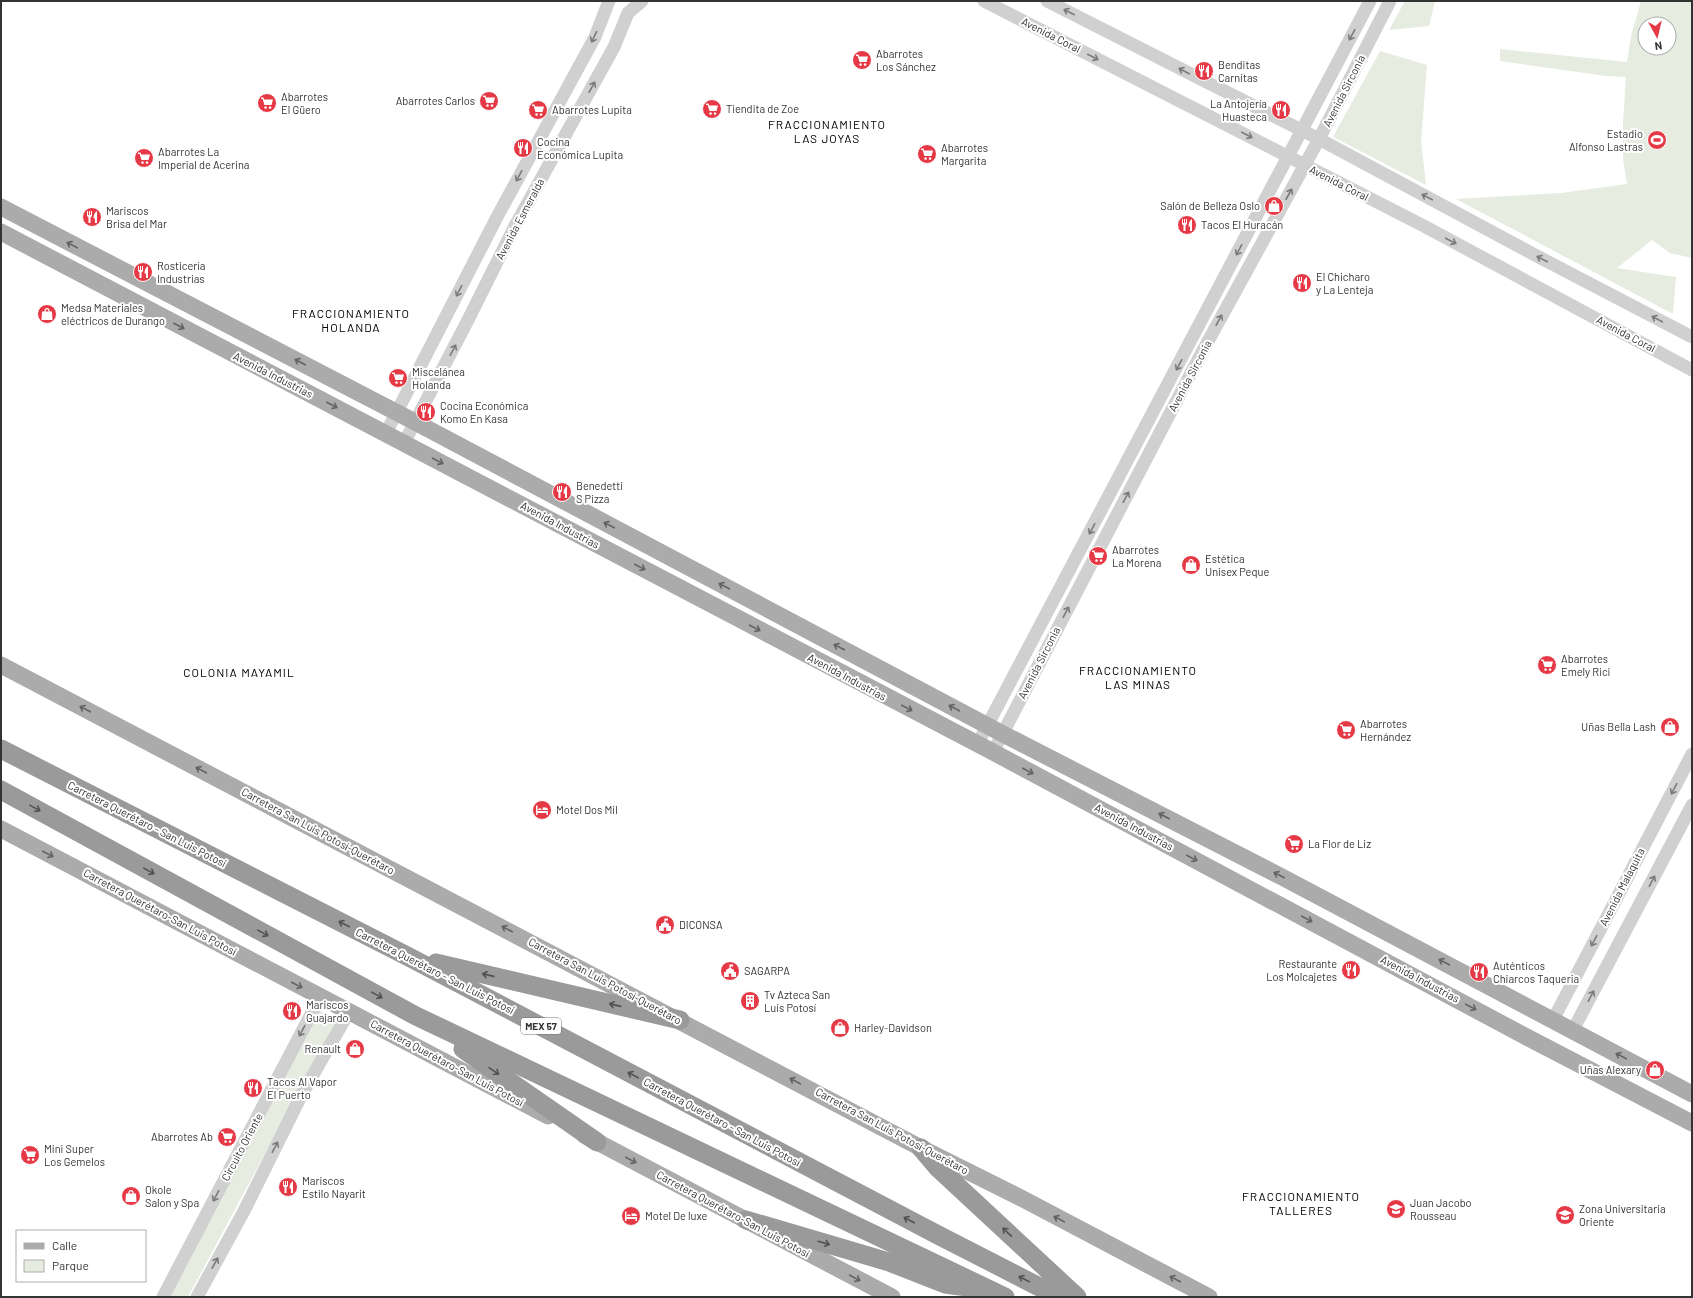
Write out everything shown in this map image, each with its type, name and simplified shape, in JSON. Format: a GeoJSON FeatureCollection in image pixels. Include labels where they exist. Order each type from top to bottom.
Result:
{"type":"FeatureCollection","features":[{"type":"Feature","properties":{"kind":"highway","name":"Carretera Querétaro - San Luis Potosí"},"geometry":{"type":"LineString","coordinates":[[1,749],[409,957],[1059,1297]]}},
{"type":"Feature","properties":{"kind":"highway"},"geometry":{"type":"LineString","coordinates":[[1,790],[416,1016],[998,1293]]}},
{"type":"Feature","properties":{"kind":"highway"},"geometry":{"type":"LineString","coordinates":[[409,957],[680,1020]]}},
{"type":"Feature","properties":{"kind":"highway"},"geometry":{"type":"LineString","coordinates":[[416,1016],[597,1142]]}},
{"type":"Feature","properties":{"kind":"highway"},"geometry":{"type":"LineString","coordinates":[[921,1148],[938,1168],[1077,1297]]}},
{"type":"Feature","properties":{"kind":"highway"},"geometry":{"type":"LineString","coordinates":[[746,1220],[889,1262],[945,1284],[998,1293]]}},
{"type":"Feature","properties":{"kind":"main road","name":"Avenida Industrias"},"geometry":{"type":"LineString","coordinates":[[1,206],[397,412],[996,730],[1275,873],[1692,1094]]}},
{"type":"Feature","properties":{"kind":"main road","name":"Avenida Industrias"},"geometry":{"type":"LineString","coordinates":[[1,232],[386,433],[977,745],[993,752],[1527,1037],[1692,1123]]}},
{"type":"Feature","properties":{"kind":"main road","name":"Carretera San Luis Potosí-Querétaro"},"geometry":{"type":"LineString","coordinates":[[1,665],[680,1020],[921,1148],[1023,1199],[1209,1297]]}},
{"type":"Feature","properties":{"kind":"main road"},"geometry":{"type":"LineString","coordinates":[[1,673],[19,674]]}},
{"type":"Feature","properties":{"kind":"main road","name":"Carretera Querétaro-San Luis Potosí"},"geometry":{"type":"LineString","coordinates":[[1,829],[892,1297]]}},
{"type":"Feature","properties":{"kind":"street","name":"Avenida Esmeralda"},"geometry":{"type":"LineString","coordinates":[[386,433],[497,217],[595,37],[609,1]]}},
{"type":"Feature","properties":{"kind":"street","name":"Avenida Esmeralda"},"geometry":{"type":"LineString","coordinates":[[404,443],[514,226],[614,47],[628,13],[642,1]]}},
{"type":"Feature","properties":{"kind":"street","name":"Avenida Coral"},"geometry":{"type":"LineString","coordinates":[[984,1],[1288,156],[1692,370]]}},
{"type":"Feature","properties":{"kind":"street"},"geometry":{"type":"LineString","coordinates":[[1047,1],[1319,139],[1692,337]]}},
{"type":"Feature","properties":{"kind":"street","name":"Avenida Sirconia"},"geometry":{"type":"LineString","coordinates":[[993,752],[996,730],[1301,130],[1370,1]]}},
{"type":"Feature","properties":{"kind":"street","name":"Avenida Sirconia"},"geometry":{"type":"LineString","coordinates":[[977,745],[996,730],[1305,165],[1390,1]]}},
{"type":"Feature","properties":{"kind":"street","name":"Avenida Malaquita"},"geometry":{"type":"LineString","coordinates":[[1553,1020],[1692,754]]}},
{"type":"Feature","properties":{"kind":"street"},"geometry":{"type":"LineString","coordinates":[[1573,1030],[1692,804]]}},
{"type":"Feature","properties":{"kind":"street","name":"Circuito Oriente"},"geometry":{"type":"LineString","coordinates":[[163,1297],[320,997]]}},
{"type":"Feature","properties":{"kind":"street"},"geometry":{"type":"LineString","coordinates":[[197,1297],[244,1211],[302,1094],[349,1012]]}},
{"type":"Feature","properties":{"kind":"green space"},"geometry":{"type":"Polygon","coordinates":[[[1405,1],[1435,1],[1429,26],[1389,30],[1405,1]]]}},
{"type":"Feature","properties":{"kind":"green space","name":"Estadio Alfonso Lastras"},"geometry":{"type":"Polygon","coordinates":[[[1641,1],[1692,1],[1692,258],[1670,253],[1652,240],[1617,268],[1676,277],[1673,314],[1456,199],[1561,193],[1627,184],[1623,159],[1623,122],[1626,77],[1606,76],[1500,61],[1500,49],[1627,62],[1631,36],[1641,1]]]}},
{"type":"Feature","properties":{"kind":"green space"},"geometry":{"type":"Polygon","coordinates":[[[1380,51],[1427,65],[1421,141],[1426,185],[1333,137],[1380,51]]]}},
{"type":"Feature","properties":{"kind":"green space"},"geometry":{"type":"Polygon","coordinates":[[[318,1009],[338,1023],[297,1094],[188,1297],[164,1297],[318,1009]]]}},
{"type":"Feature","properties":{"kind":"place","name":"Abarrotes Los Sánchez"},"geometry":{"type":"Point","coordinates":[862,60]}},
{"type":"Feature","properties":{"kind":"place","name":"Benditas Carnitas"},"geometry":{"type":"Point","coordinates":[1204,71]}},
{"type":"Feature","properties":{"kind":"place","name":"Abarrotes Carlos"},"geometry":{"type":"Point","coordinates":[489,101]}},
{"type":"Feature","properties":{"kind":"place","name":"Abarrotes El Güero"},"geometry":{"type":"Point","coordinates":[267,103]}},
{"type":"Feature","properties":{"kind":"place","name":"Tiendita de Zoe"},"geometry":{"type":"Point","coordinates":[712,109]}},
{"type":"Feature","properties":{"kind":"place","name":"Abarrotes Lupita"},"geometry":{"type":"Point","coordinates":[538,110]}},
{"type":"Feature","properties":{"kind":"place","name":"La Antojería Huasteca"},"geometry":{"type":"Point","coordinates":[1281,110]}},
{"type":"Feature","properties":{"kind":"place","name":"Estadio Alfonso Lastras"},"geometry":{"type":"Point","coordinates":[1657,140]}},
{"type":"Feature","properties":{"kind":"place","name":"Cocina Económica Lupita"},"geometry":{"type":"Point","coordinates":[523,148]}},
{"type":"Feature","properties":{"kind":"place","name":"Abarrotes Margarita"},"geometry":{"type":"Point","coordinates":[927,154]}},
{"type":"Feature","properties":{"kind":"place","name":"Abarrotes La Imperial de Acerina"},"geometry":{"type":"Point","coordinates":[144,158]}},
{"type":"Feature","properties":{"kind":"place","name":"Salón de Belleza Oslo"},"geometry":{"type":"Point","coordinates":[1274,206]}},
{"type":"Feature","properties":{"kind":"place","name":"Mariscos Brisa del Mar"},"geometry":{"type":"Point","coordinates":[92,217]}},
{"type":"Feature","properties":{"kind":"place","name":"Tacos El Huracán"},"geometry":{"type":"Point","coordinates":[1187,225]}},
{"type":"Feature","properties":{"kind":"place","name":"Rosticería Industrias"},"geometry":{"type":"Point","coordinates":[143,272]}},
{"type":"Feature","properties":{"kind":"place","name":"El Chicharo y La Lenteja"},"geometry":{"type":"Point","coordinates":[1302,283]}},
{"type":"Feature","properties":{"kind":"place","name":"Medsa Materiales eléctricos de Durango"},"geometry":{"type":"Point","coordinates":[47,314]}},
{"type":"Feature","properties":{"kind":"place","name":"Miscelánea Holanda"},"geometry":{"type":"Point","coordinates":[398,378]}},
{"type":"Feature","properties":{"kind":"place","name":"Cocina Económica Komo En Kasa"},"geometry":{"type":"Point","coordinates":[426,412]}},
{"type":"Feature","properties":{"kind":"place","name":"Benedetti S Pizza"},"geometry":{"type":"Point","coordinates":[562,492]}},
{"type":"Feature","properties":{"kind":"place","name":"Abarrotes La Morena"},"geometry":{"type":"Point","coordinates":[1098,556]}},
{"type":"Feature","properties":{"kind":"place","name":"Estética Unisex Peque"},"geometry":{"type":"Point","coordinates":[1191,565]}},
{"type":"Feature","properties":{"kind":"place","name":"Abarrotes Emely Rici"},"geometry":{"type":"Point","coordinates":[1547,665]}},
{"type":"Feature","properties":{"kind":"place","name":"Uñas Bella Lash"},"geometry":{"type":"Point","coordinates":[1670,727]}},
{"type":"Feature","properties":{"kind":"place","name":"Abarrotes Hernández"},"geometry":{"type":"Point","coordinates":[1346,730]}},
{"type":"Feature","properties":{"kind":"place","name":"Motel Dos Mil"},"geometry":{"type":"Point","coordinates":[542,810]}},
{"type":"Feature","properties":{"kind":"place","name":"La Flor de Liz"},"geometry":{"type":"Point","coordinates":[1294,844]}},
{"type":"Feature","properties":{"kind":"place","name":"DICONSA"},"geometry":{"type":"Point","coordinates":[665,925]}},
{"type":"Feature","properties":{"kind":"place","name":"Restaurante Los Molcajetes"},"geometry":{"type":"Point","coordinates":[1351,970]}},
{"type":"Feature","properties":{"kind":"place","name":"SAGARPA"},"geometry":{"type":"Point","coordinates":[730,971]}},
{"type":"Feature","properties":{"kind":"place","name":"Auténticos Chiarcos Taqueria"},"geometry":{"type":"Point","coordinates":[1479,972]}},
{"type":"Feature","properties":{"kind":"place","name":"Tv Azteca San Luis Potosí"},"geometry":{"type":"Point","coordinates":[750,1001]}},
{"type":"Feature","properties":{"kind":"place","name":"Mariscos Guajardo"},"geometry":{"type":"Point","coordinates":[292,1011]}},
{"type":"Feature","properties":{"kind":"place","name":"Harley-Davidson"},"geometry":{"type":"Point","coordinates":[840,1028]}},
{"type":"Feature","properties":{"kind":"place","name":"Renault"},"geometry":{"type":"Point","coordinates":[355,1049]}},
{"type":"Feature","properties":{"kind":"place","name":"Uñas Alexary"},"geometry":{"type":"Point","coordinates":[1655,1070]}},
{"type":"Feature","properties":{"kind":"place","name":"Tacos Al Vapor El Puerto"},"geometry":{"type":"Point","coordinates":[253,1088]}},
{"type":"Feature","properties":{"kind":"place","name":"Abarrotes Ab"},"geometry":{"type":"Point","coordinates":[227,1137]}},
{"type":"Feature","properties":{"kind":"place","name":"Mini Super Los Gemelos"},"geometry":{"type":"Point","coordinates":[30,1155]}},
{"type":"Feature","properties":{"kind":"place","name":"Mariscos Estilo Nayarit"},"geometry":{"type":"Point","coordinates":[288,1187]}},
{"type":"Feature","properties":{"kind":"place","name":"Okole Salon y Spa"},"geometry":{"type":"Point","coordinates":[131,1196]}},
{"type":"Feature","properties":{"kind":"place","name":"Juan Jacobo Rousseau"},"geometry":{"type":"Point","coordinates":[1396,1209]}},
{"type":"Feature","properties":{"kind":"place","name":"Zona Universitaria Oriente"},"geometry":{"type":"Point","coordinates":[1565,1215]}},
{"type":"Feature","properties":{"kind":"place","name":"Motel De luxe"},"geometry":{"type":"Point","coordinates":[631,1216]}},
{"type":"Feature","properties":{"kind":"district","name":"FRACCIONAMIENTO LAS JOYAS"},"geometry":{"type":"Point","coordinates":[827,132]}},
{"type":"Feature","properties":{"kind":"district","name":"FRACCIONAMIENTO HOLANDA"},"geometry":{"type":"Point","coordinates":[351,321]}},
{"type":"Feature","properties":{"kind":"district","name":"COLONIA MAYAMIL"},"geometry":{"type":"Point","coordinates":[239,673]}},
{"type":"Feature","properties":{"kind":"district","name":"FRACCIONAMIENTO LAS MINAS"},"geometry":{"type":"Point","coordinates":[1138,678]}},
{"type":"Feature","properties":{"kind":"district","name":"FRACCIONAMIENTO TALLERES"},"geometry":{"type":"Point","coordinates":[1301,1204]}}]}
